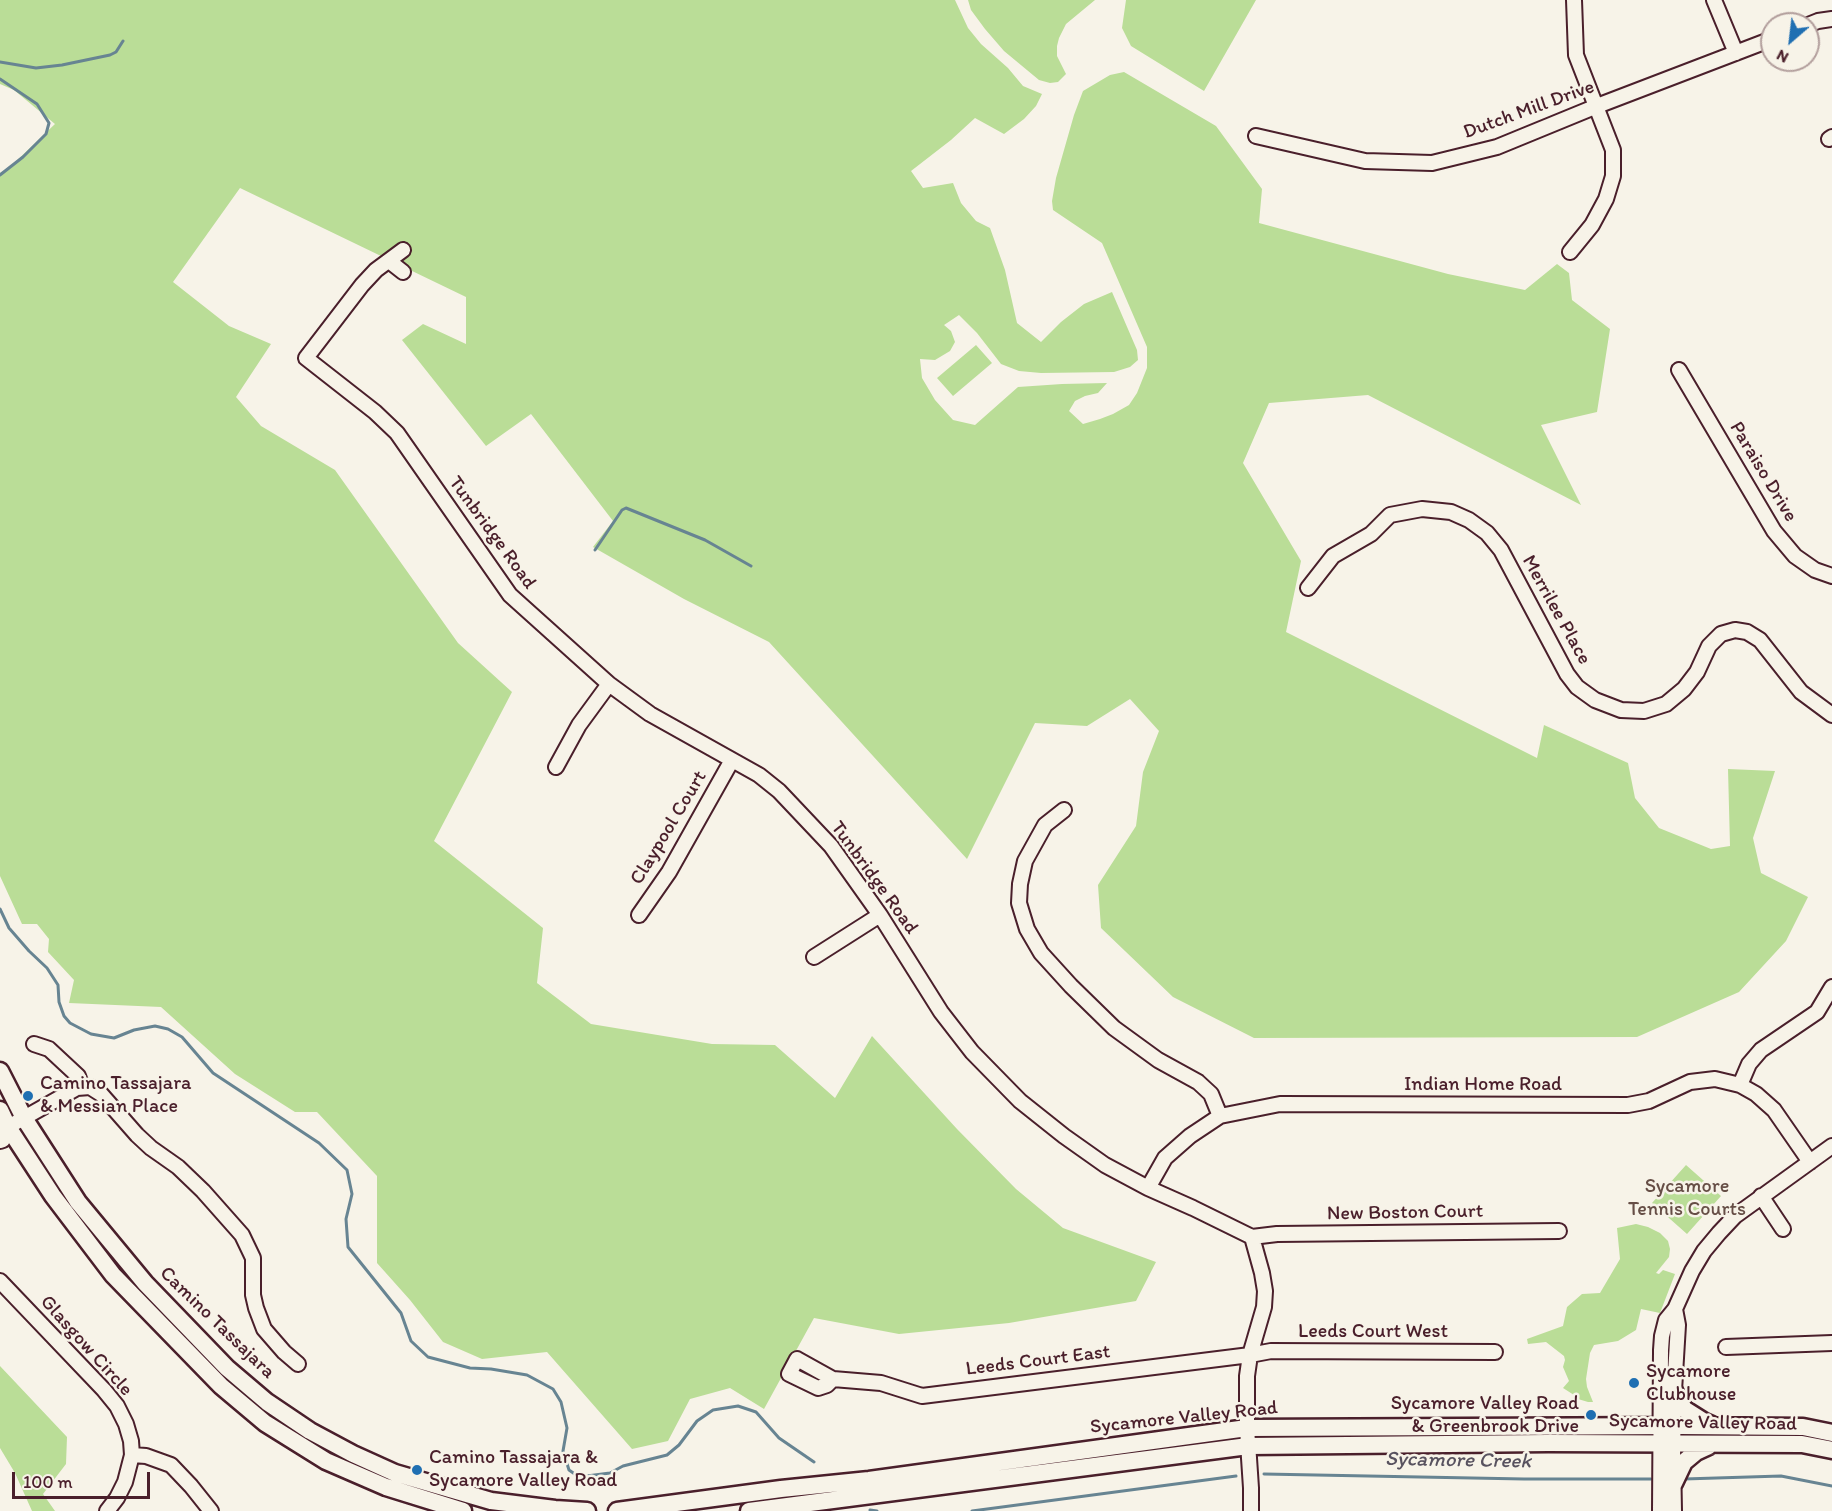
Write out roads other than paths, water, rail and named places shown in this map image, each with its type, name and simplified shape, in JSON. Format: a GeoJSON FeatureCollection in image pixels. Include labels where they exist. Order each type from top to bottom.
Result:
{"type":"FeatureCollection","features":[{"type":"Feature","properties":{"kind":"main road","name":"Camino Tassajara"},"geometry":{"type":"LineString","coordinates":[[0,1071],[24,1118],[78,1202],[145,1283],[227,1368],[310,1431],[394,1473],[476,1504]]}},
{"type":"Feature","properties":{"kind":"main road","name":"Camino Tassajara"},"geometry":{"type":"LineString","coordinates":[[0,1110],[3,1132],[113,1275],[221,1386],[265,1423],[326,1461],[386,1487],[463,1511]]}},
{"type":"Feature","properties":{"kind":"main road"},"geometry":{"type":"LineString","coordinates":[[1674,1391],[1684,1408],[1703,1421],[1716,1426]]}},
{"type":"Feature","properties":{"kind":"main road","name":"Sycamore Valley Road"},"geometry":{"type":"LineString","coordinates":[[617,1511],[869,1480],[1247,1428],[1716,1426],[1803,1427],[1832,1433]]}},
{"type":"Feature","properties":{"kind":"main road","name":"Sycamore Valley Road"},"geometry":{"type":"LineString","coordinates":[[750,1511],[794,1508],[1248,1446],[1667,1443],[1802,1444],[1832,1450]]}},
{"type":"Feature","properties":{"kind":"main road"},"geometry":{"type":"LineString","coordinates":[[1674,1483],[1684,1462],[1696,1452],[1712,1444]]}},
{"type":"Feature","properties":{"kind":"main road"},"geometry":{"type":"LineString","coordinates":[[476,1504],[491,1501],[587,1511]]}},
{"type":"Feature","properties":{"kind":"street"},"geometry":{"type":"LineString","coordinates":[[1570,252],[1592,225],[1606,199],[1613,176],[1613,150],[1576,55],[1574,0]]}},
{"type":"Feature","properties":{"kind":"street"},"geometry":{"type":"LineString","coordinates":[[1714,0],[1736,52]]}},
{"type":"Feature","properties":{"kind":"street","name":"Dutch Mill Drive"},"geometry":{"type":"LineString","coordinates":[[1256,136],[1365,161],[1432,163],[1497,147],[1760,43]]}},
{"type":"Feature","properties":{"kind":"street","name":"Tunbridge Road"},"geometry":{"type":"LineString","coordinates":[[403,250],[376,270],[362,285],[306,358],[375,412],[397,433],[510,595],[609,684],[650,714],[759,775],[787,799],[831,846],[880,915],[941,1012],[972,1052],[1020,1101],[1105,1165],[1252,1237]]}},
{"type":"Feature","properties":{"kind":"street"},"geometry":{"type":"LineString","coordinates":[[389,261],[403,272]]}},
{"type":"Feature","properties":{"kind":"street","name":"Paraiso Drive"},"geometry":{"type":"LineString","coordinates":[[1679,370],[1774,531],[1795,556],[1815,570],[1832,576]]}},
{"type":"Feature","properties":{"kind":"street","name":"Merrilee Place"},"geometry":{"type":"LineString","coordinates":[[1308,588],[1333,556],[1371,534],[1390,515],[1422,509],[1451,512],[1469,520],[1487,533],[1501,550],[1567,674],[1577,687],[1595,700],[1621,710],[1644,711],[1666,704],[1684,689],[1697,672],[1709,646],[1721,634],[1735,630],[1748,632],[1760,640],[1801,692],[1832,715]]}},
{"type":"Feature","properties":{"kind":"street"},"geometry":{"type":"LineString","coordinates":[[556,767],[579,725],[609,684]]}},
{"type":"Feature","properties":{"kind":"street","name":"Claypool Court"},"geometry":{"type":"LineString","coordinates":[[639,915],[669,872],[732,760]]}},
{"type":"Feature","properties":{"kind":"street"},"geometry":{"type":"LineString","coordinates":[[1064,810],[1045,825],[1025,861],[1019,903],[1027,929],[1041,953],[1114,1028],[1158,1060],[1198,1082],[1211,1094],[1220,1116]]}},
{"type":"Feature","properties":{"kind":"street"},"geometry":{"type":"LineString","coordinates":[[814,957],[880,915]]}},
{"type":"Feature","properties":{"kind":"street"},"geometry":{"type":"LineString","coordinates":[[1740,1085],[1749,1064],[1761,1050],[1817,1012],[1832,987]]}},
{"type":"Feature","properties":{"kind":"street"},"geometry":{"type":"LineString","coordinates":[[34,1044],[49,1049],[78,1077],[82,1087]]}},
{"type":"Feature","properties":{"kind":"street","name":"Indian Home Road"},"geometry":{"type":"LineString","coordinates":[[1148,1188],[1165,1158],[1190,1136],[1220,1116],[1280,1104],[1628,1105],[1649,1101],[1690,1082],[1714,1079],[1740,1085],[1756,1094],[1774,1110],[1810,1162]]}},
{"type":"Feature","properties":{"kind":"street"},"geometry":{"type":"LineString","coordinates":[[3,1132],[72,1090],[82,1087],[91,1088],[101,1094],[137,1135],[178,1167],[242,1234],[253,1258],[253,1295],[264,1329],[284,1353],[298,1364]]}},
{"type":"Feature","properties":{"kind":"street"},"geometry":{"type":"LineString","coordinates":[[1660,1511],[1667,1443],[1662,1336],[1666,1320],[1675,1309],[1704,1251],[1735,1216],[1832,1146]]}},
{"type":"Feature","properties":{"kind":"street"},"geometry":{"type":"LineString","coordinates":[[1761,1196],[1783,1229]]}},
{"type":"Feature","properties":{"kind":"street","name":"New Boston Court"},"geometry":{"type":"LineString","coordinates":[[1252,1237],[1277,1234],[1559,1231]]}},
{"type":"Feature","properties":{"kind":"street"},"geometry":{"type":"LineString","coordinates":[[1251,1511],[1247,1376],[1250,1355],[1264,1307],[1265,1291],[1252,1237]]}},
{"type":"Feature","properties":{"kind":"street","name":"Glasgow Circle"},"geometry":{"type":"LineString","coordinates":[[0,1281],[117,1406],[126,1424],[132,1455],[124,1482],[108,1511]]}},
{"type":"Feature","properties":{"kind":"street"},"geometry":{"type":"LineString","coordinates":[[1667,1426],[1674,1391],[1678,1325],[1675,1309]]}},
{"type":"Feature","properties":{"kind":"street"},"geometry":{"type":"LineString","coordinates":[[1726,1347],[1832,1343]]}},
{"type":"Feature","properties":{"kind":"street","name":"Leeds Court West"},"geometry":{"type":"LineString","coordinates":[[1250,1355],[1271,1351],[1495,1352]]}},
{"type":"Feature","properties":{"kind":"street","name":"Leeds Court East"},"geometry":{"type":"LineString","coordinates":[[833,1379],[881,1383],[922,1396],[1250,1355]]}},
{"type":"Feature","properties":{"kind":"street"},"geometry":{"type":"LineString","coordinates":[[1667,1443],[1674,1483],[1674,1511]]}},
{"type":"Feature","properties":{"kind":"street"},"geometry":{"type":"LineString","coordinates":[[132,1455],[146,1456],[171,1465],[211,1511]]}},
{"type":"Feature","properties":{"kind":"street"},"geometry":{"type":"LineString","coordinates":[[791,1488],[794,1508]]}},
{"type":"Feature","properties":{"kind":"waterway"},"geometry":{"type":"LineString","coordinates":[[0,62],[36,68],[62,65],[110,55],[116,52],[123,41]]}},
{"type":"Feature","properties":{"kind":"waterway"},"geometry":{"type":"LineString","coordinates":[[0,79],[37,104],[49,123],[46,134],[23,157],[0,175]]}},
{"type":"Feature","properties":{"kind":"waterway"},"geometry":{"type":"LineString","coordinates":[[595,550],[622,510],[626,508],[705,540],[751,566]]}},
{"type":"Feature","properties":{"kind":"waterway","name":"Sycamore Creek"},"geometry":{"type":"LineString","coordinates":[[0,909],[9,928],[47,968],[58,985],[59,1002],[64,1016],[70,1023],[91,1034],[114,1038],[134,1030],[155,1026],[168,1029],[182,1037],[213,1073],[319,1143],[347,1170],[352,1194],[346,1219],[348,1247],[401,1313],[411,1341],[428,1357],[470,1368],[527,1375],[553,1389],[561,1402],[567,1428],[563,1451],[569,1470],[579,1477],[610,1473],[623,1466],[667,1455],[679,1445],[697,1421],[713,1410],[738,1406],[756,1412],[779,1438],[814,1462]]}},
{"type":"Feature","properties":{"kind":"waterway","name":"Sycamore Creek"},"geometry":{"type":"LineString","coordinates":[[1264,1474],[1651,1479]]}},
{"type":"Feature","properties":{"kind":"waterway","name":"Sycamore Creek"},"geometry":{"type":"LineString","coordinates":[[972,1511],[1236,1476]]}},
{"type":"Feature","properties":{"kind":"waterway","name":"Sycamore Creek"},"geometry":{"type":"LineString","coordinates":[[1684,1479],[1781,1476],[1832,1486]]}},
{"type":"Feature","properties":{"kind":"waterway","name":"Sycamore Creek"},"geometry":{"type":"LineString","coordinates":[[870,1510],[877,1511]]}},
{"type":"Feature","properties":{"kind":"place","name":"Camino Tassajara & Messian Place"},"geometry":{"type":"Point","coordinates":[28,1096]}},
{"type":"Feature","properties":{"kind":"place","name":"Sycamore Clubhouse"},"geometry":{"type":"Point","coordinates":[1634,1383]}},
{"type":"Feature","properties":{"kind":"place","name":"Sycamore Valley Road & Greenbrook Drive"},"geometry":{"type":"Point","coordinates":[1591,1415]}},
{"type":"Feature","properties":{"kind":"place","name":"Camino Tassajara & Sycamore Valley Road"},"geometry":{"type":"Point","coordinates":[417,1470]}},
{"type":"Feature","properties":{"kind":"park label","name":"Sycamore Tennis Courts"},"geometry":{"type":"Point","coordinates":[1687,1198]}}]}
